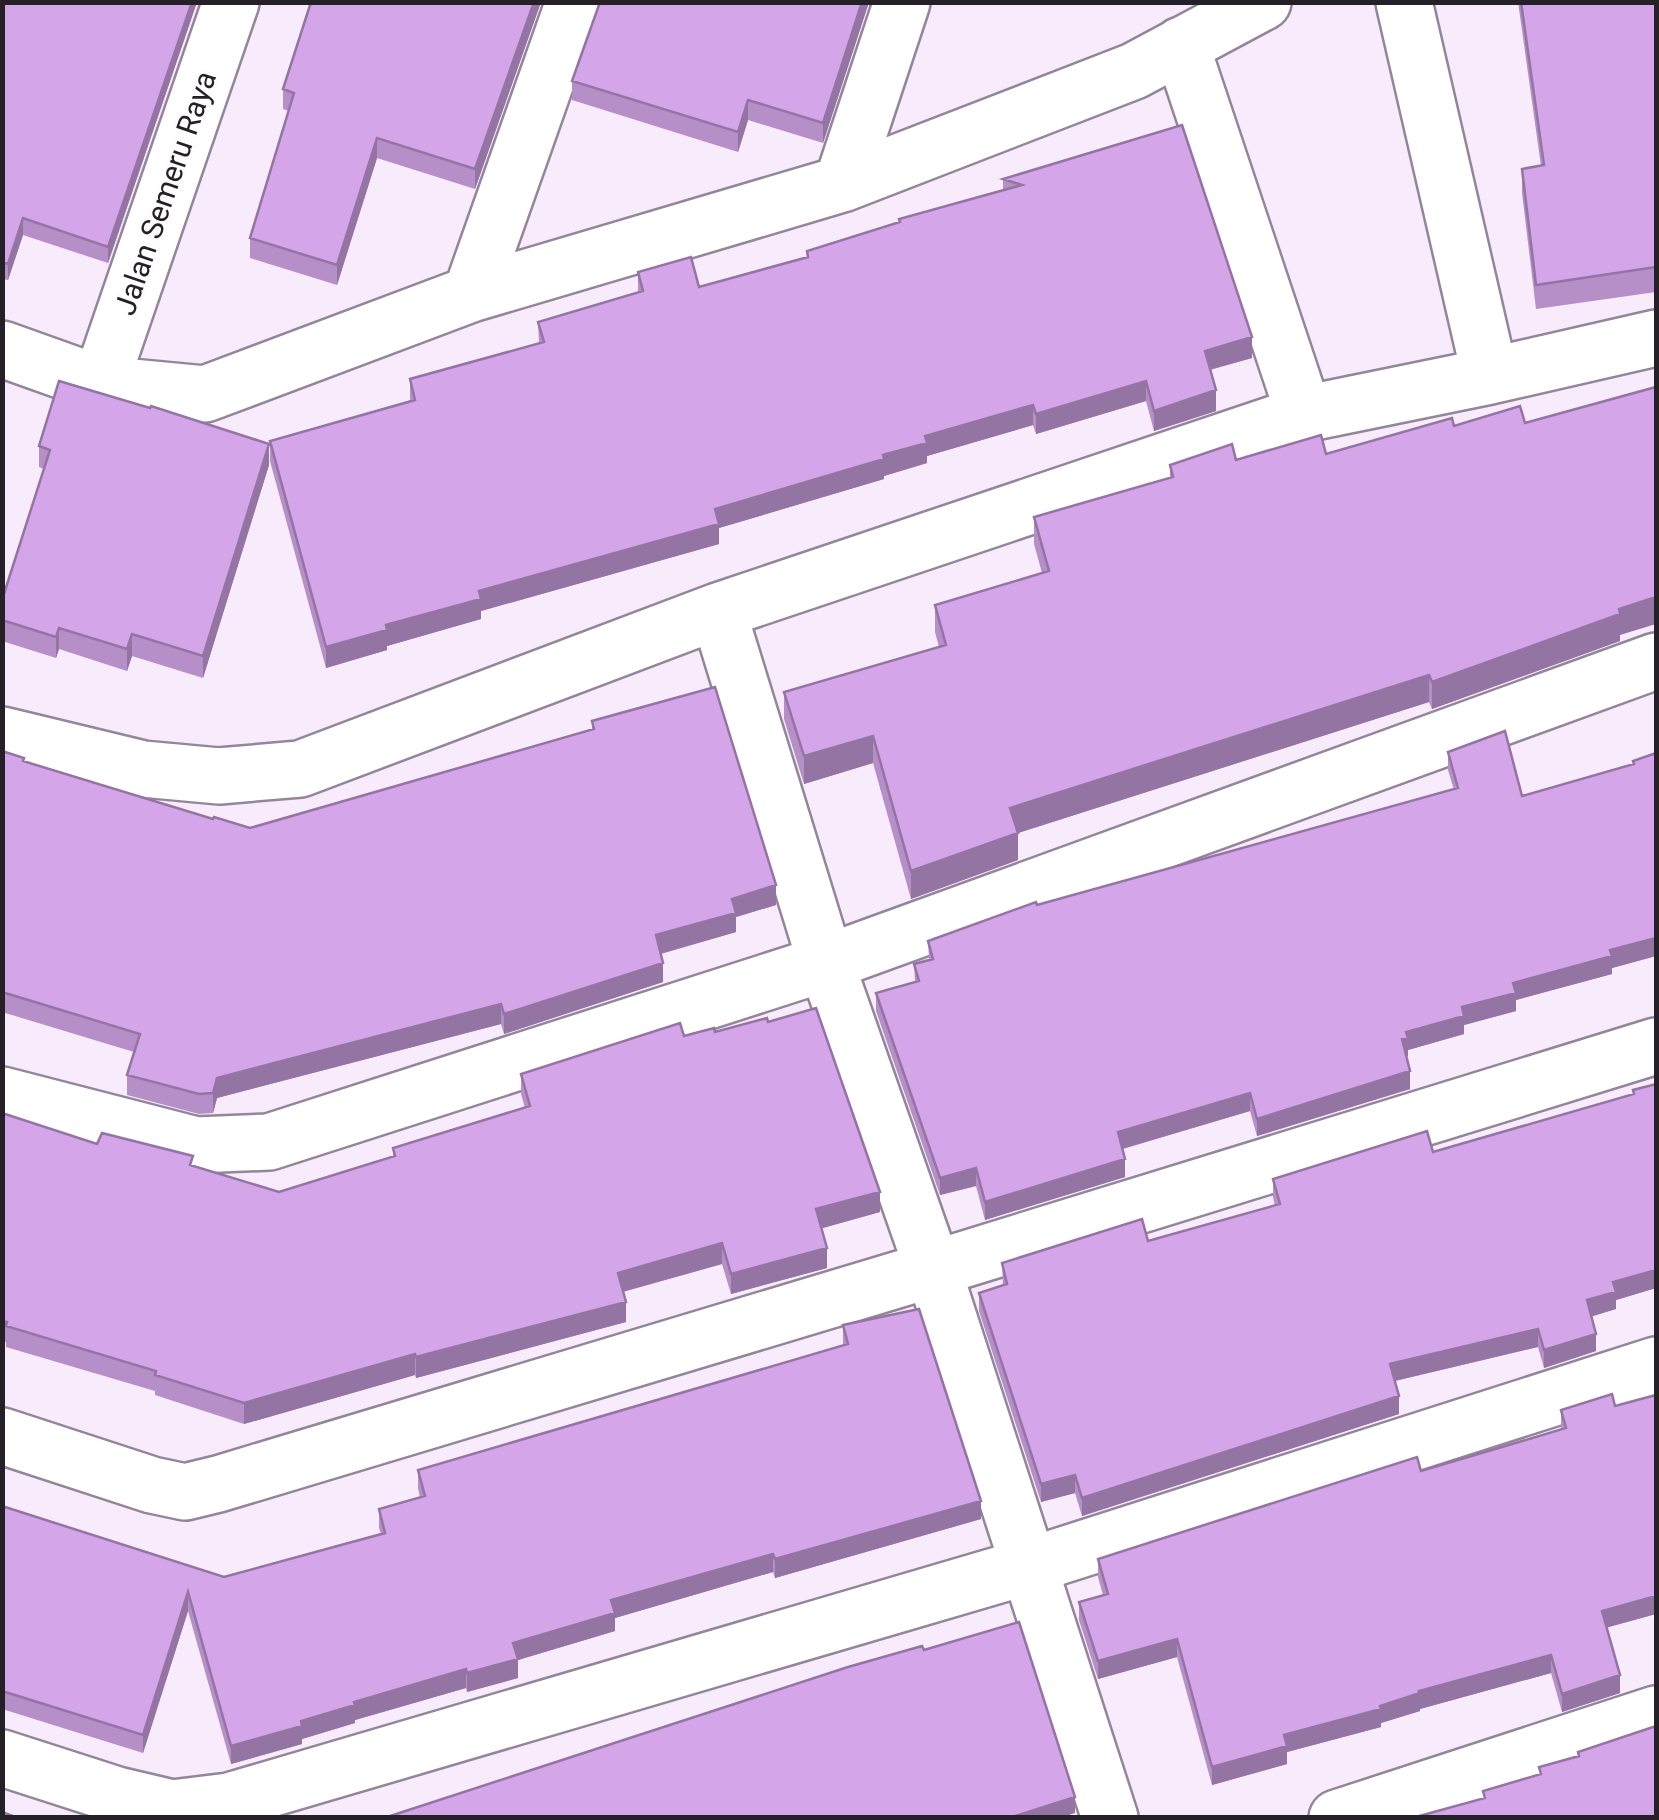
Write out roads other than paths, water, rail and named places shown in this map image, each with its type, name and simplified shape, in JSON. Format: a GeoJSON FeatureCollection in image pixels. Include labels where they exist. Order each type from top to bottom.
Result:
{"type":"FeatureCollection","features":[{"type":"Feature","properties":{"kind":"street","name":"Jalan Semeru Raya"},"geometry":{"type":"LineString","coordinates":[[100,384],[232,2]]}},
{"type":"Feature","properties":{"kind":"street"},"geometry":{"type":"LineString","coordinates":[[471,294],[574,2]]}},
{"type":"Feature","properties":{"kind":"street"},"geometry":{"type":"LineString","coordinates":[[842,184],[902,2]]}},
{"type":"Feature","properties":{"kind":"street"},"geometry":{"type":"LineString","coordinates":[[2,350],[100,384],[205,394],[471,294],[842,184],[1134,70],[1263,2]]}},
{"type":"Feature","properties":{"kind":"street"},"geometry":{"type":"LineString","coordinates":[[1404,2],[1490,376]]}},
{"type":"Feature","properties":{"kind":"street"},"geometry":{"type":"LineString","coordinates":[[1181,46],[1304,414]]}},
{"type":"Feature","properties":{"kind":"street"},"geometry":{"type":"LineString","coordinates":[[2,735],[142,769],[218,776],[300,769],[718,611],[1304,414],[1656,338]]}},
{"type":"Feature","properties":{"kind":"street"},"geometry":{"type":"LineString","coordinates":[[718,611],[826,963],[933,1269],[1110,1818]]}},
{"type":"Feature","properties":{"kind":"street"},"geometry":{"type":"LineString","coordinates":[[2,1094],[196,1144],[269,1142],[826,963],[1656,661]]}},
{"type":"Feature","properties":{"kind":"street"},"geometry":{"type":"LineString","coordinates":[[2,1436],[184,1492],[218,1484],[1656,1046]]}},
{"type":"Feature","properties":{"kind":"street"},"geometry":{"type":"LineString","coordinates":[[2,1758],[117,1795],[172,1808],[229,1801],[1029,1566],[1656,1364]]}},
{"type":"Feature","properties":{"kind":"street"},"geometry":{"type":"LineString","coordinates":[[1337,1818],[1656,1714]]}}]}
